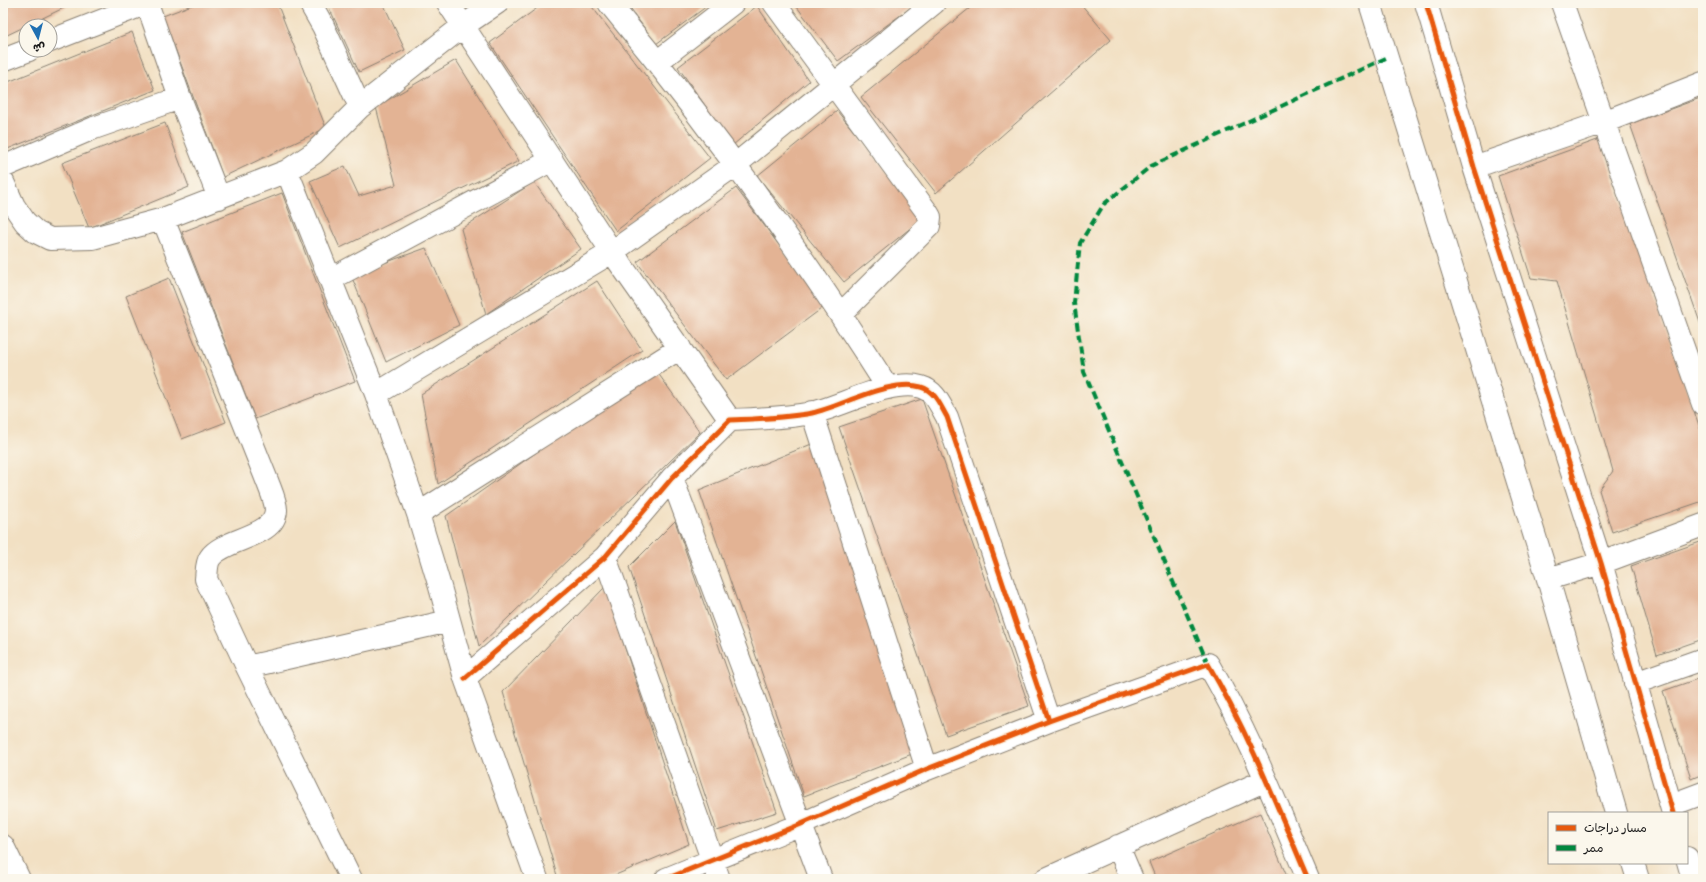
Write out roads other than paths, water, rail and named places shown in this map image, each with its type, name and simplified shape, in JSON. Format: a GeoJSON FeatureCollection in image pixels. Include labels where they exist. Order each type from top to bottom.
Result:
{"type":"FeatureCollection","features":[{"type":"Feature","properties":{"kind":"street"},"geometry":{"type":"LineString","coordinates":[[58,39],[147,3],[180,98],[219,198]]}},
{"type":"Feature","properties":{"kind":"street"},"geometry":{"type":"LineString","coordinates":[[310,3],[323,26],[360,107]]}},
{"type":"Feature","properties":{"kind":"street"},"geometry":{"type":"LineString","coordinates":[[448,3],[612,252],[730,420]]}},
{"type":"Feature","properties":{"kind":"street"},"geometry":{"type":"LineString","coordinates":[[3,182],[8,209],[36,232],[50,238],[93,238],[163,219],[287,171],[314,153],[360,107],[463,26],[497,3]]}},
{"type":"Feature","properties":{"kind":"street"},"geometry":{"type":"LineString","coordinates":[[609,3],[657,62],[735,165],[841,314],[888,388]]}},
{"type":"Feature","properties":{"kind":"street"},"geometry":{"type":"LineString","coordinates":[[657,62],[733,3]]}},
{"type":"Feature","properties":{"kind":"street"},"geometry":{"type":"LineString","coordinates":[[774,3],[902,176],[930,217],[929,226],[841,314]]}},
{"type":"Feature","properties":{"kind":"street"},"geometry":{"type":"LineString","coordinates":[[376,394],[612,252],[735,165],[834,86],[934,3]]}},
{"type":"Feature","properties":{"kind":"street"},"geometry":{"type":"LineString","coordinates":[[1370,3],[1548,579],[1616,812]]}},
{"type":"Feature","properties":{"kind":"street"},"geometry":{"type":"LineString","coordinates":[[1426,3],[1474,167],[1601,563],[1672,809],[1703,793]]}},
{"type":"Feature","properties":{"kind":"street"},"geometry":{"type":"LineString","coordinates":[[1562,3],[1703,404]]}},
{"type":"Feature","properties":{"kind":"street"},"geometry":{"type":"LineString","coordinates":[[3,60],[18,54]]}},
{"type":"Feature","properties":{"kind":"street"},"geometry":{"type":"LineString","coordinates":[[1474,167],[1604,122],[1703,83]]}},
{"type":"Feature","properties":{"kind":"street"},"geometry":{"type":"LineString","coordinates":[[3,167],[94,128],[180,98]]}},
{"type":"Feature","properties":{"kind":"street"},"geometry":{"type":"LineString","coordinates":[[331,279],[552,160]]}},
{"type":"Feature","properties":{"kind":"street"},"geometry":{"type":"LineString","coordinates":[[287,171],[376,394],[418,514],[465,678],[537,879]]}},
{"type":"Feature","properties":{"kind":"street"},"geometry":{"type":"LineString","coordinates":[[163,219],[268,483],[276,511],[271,524],[261,531],[217,551],[210,558],[207,567],[206,579],[247,667],[351,879]]}},
{"type":"Feature","properties":{"kind":"street"},"geometry":{"type":"LineString","coordinates":[[418,514],[680,348]]}},
{"type":"Feature","properties":{"kind":"street"},"geometry":{"type":"LineString","coordinates":[[465,678],[605,557],[672,478],[730,420],[772,418],[812,412],[888,388],[909,386],[921,387],[929,391],[937,400],[947,416],[1049,721]]}},
{"type":"Feature","properties":{"kind":"street"},"geometry":{"type":"LineString","coordinates":[[812,412],[928,769]]}},
{"type":"Feature","properties":{"kind":"street"},"geometry":{"type":"LineString","coordinates":[[672,478],[821,879]]}},
{"type":"Feature","properties":{"kind":"street"},"geometry":{"type":"LineString","coordinates":[[1548,579],[1601,563],[1703,524]]}},
{"type":"Feature","properties":{"kind":"street"},"geometry":{"type":"LineString","coordinates":[[605,557],[715,870]]}},
{"type":"Feature","properties":{"kind":"street"},"geometry":{"type":"LineString","coordinates":[[247,667],[449,620]]}},
{"type":"Feature","properties":{"kind":"street"},"geometry":{"type":"LineString","coordinates":[[1635,683],[1703,659]]}},
{"type":"Feature","properties":{"kind":"street"},"geometry":{"type":"LineString","coordinates":[[666,879],[715,870],[800,825],[928,769],[1049,721],[1208,664],[1233,710],[1266,780],[1308,879]]}},
{"type":"Feature","properties":{"kind":"street"},"geometry":{"type":"LineString","coordinates":[[1046,879],[1266,780]]}},
{"type":"Feature","properties":{"kind":"street"},"geometry":{"type":"LineString","coordinates":[[3,846],[18,879]]}},
{"type":"Feature","properties":{"kind":"street"},"geometry":{"type":"LineString","coordinates":[[1118,846],[1132,879]]}},
{"type":"Feature","properties":{"kind":"street"},"geometry":{"type":"LineString","coordinates":[[1688,862],[1693,879]]}},
{"type":"Feature","properties":{"kind":"street"},"geometry":{"type":"LineString","coordinates":[[1633,864],[1638,879]]}}]}
